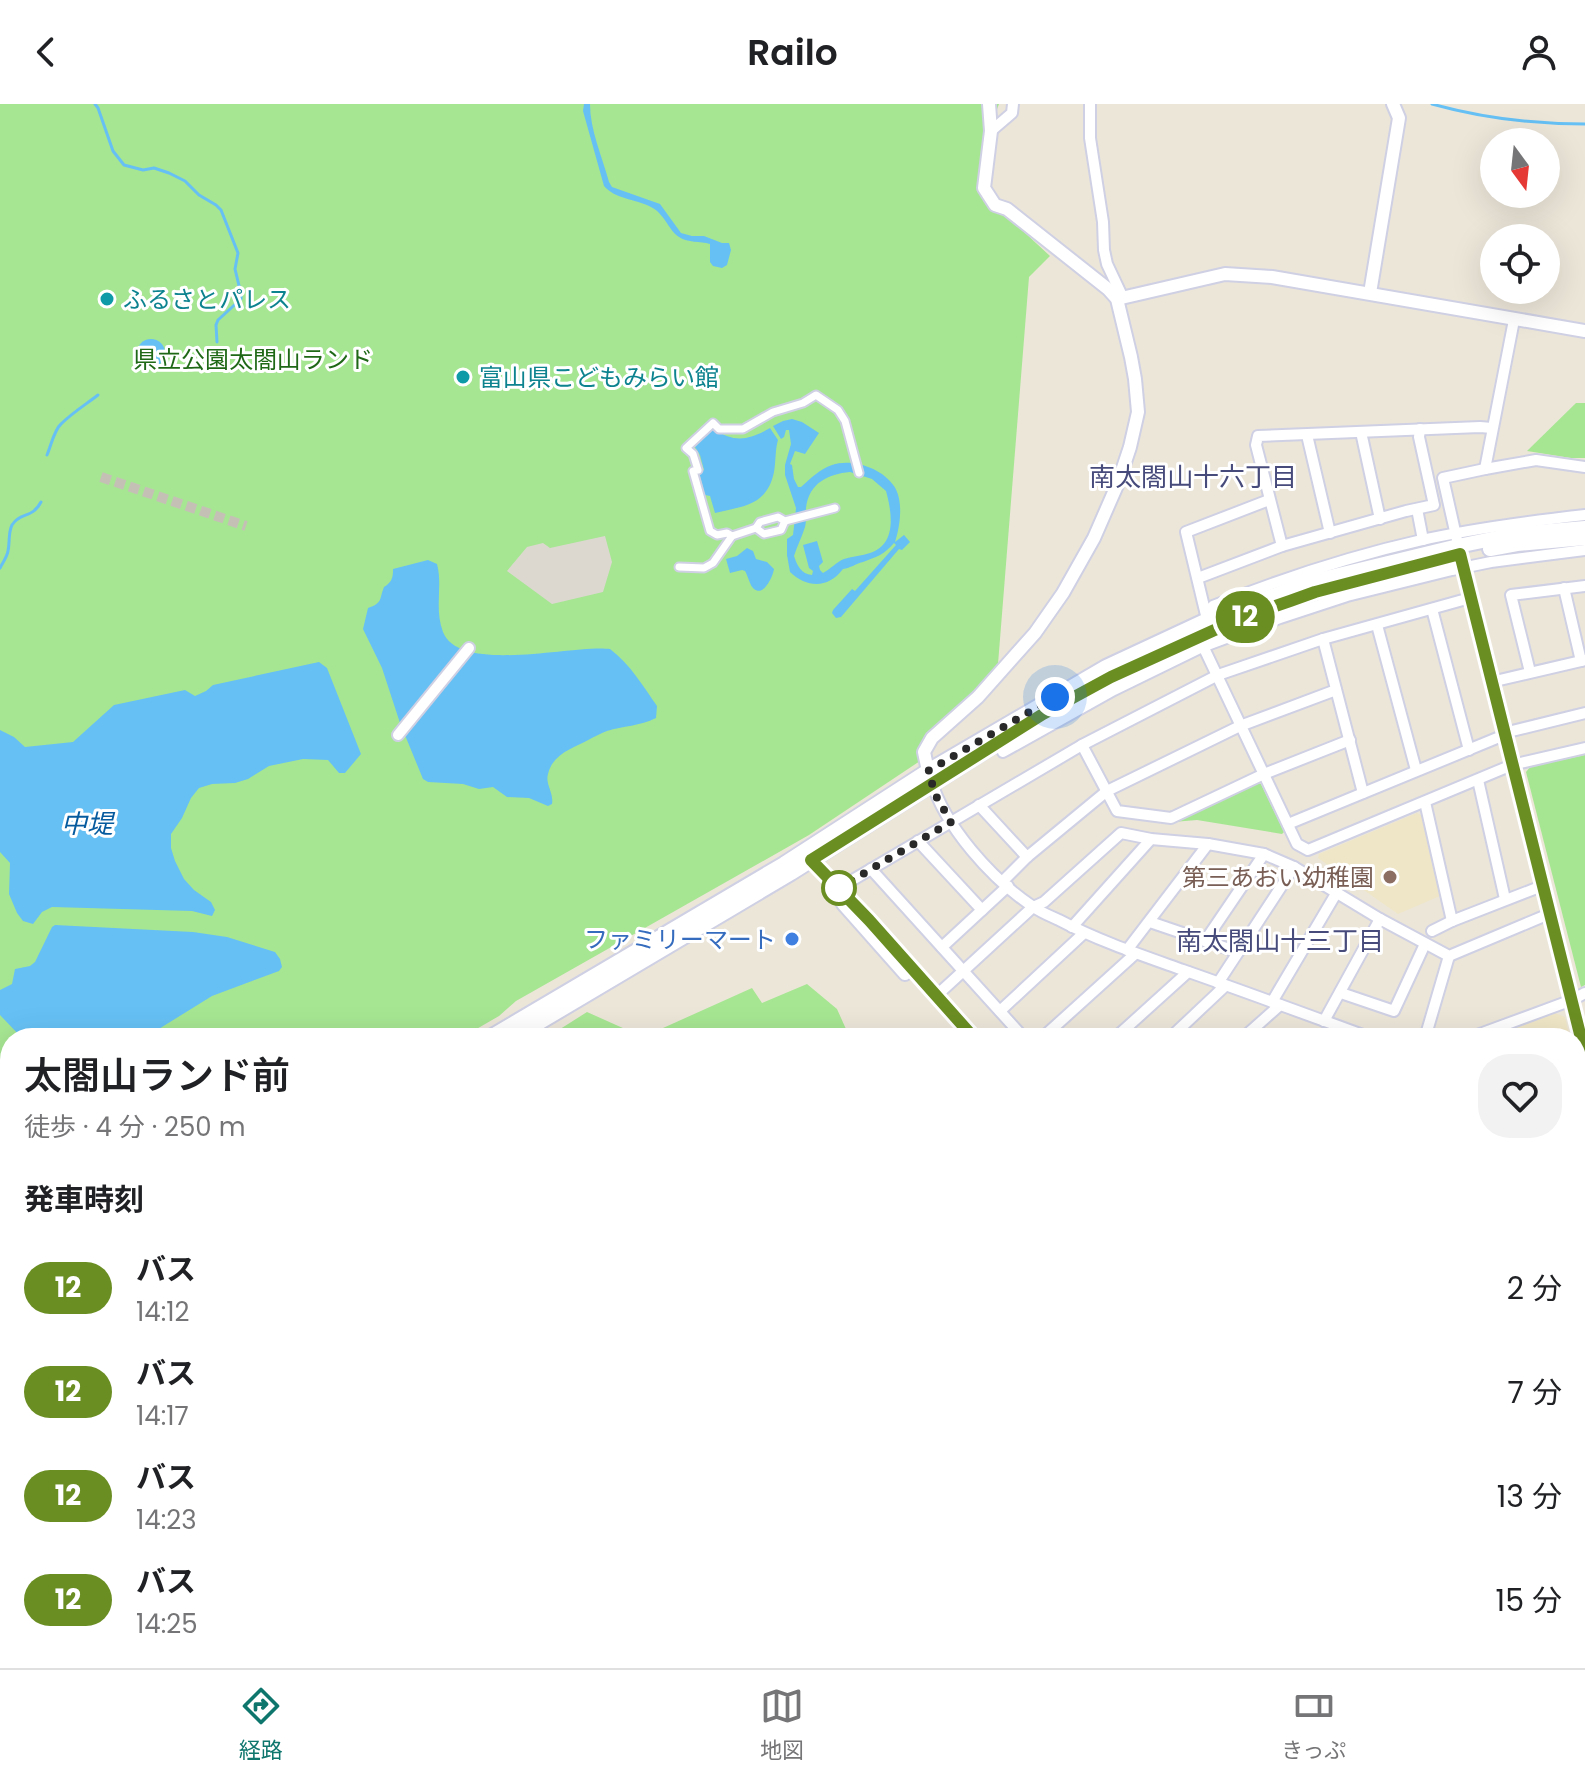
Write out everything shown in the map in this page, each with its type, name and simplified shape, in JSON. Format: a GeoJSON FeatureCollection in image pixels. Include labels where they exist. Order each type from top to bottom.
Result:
{"type":"FeatureCollection","features":[{"type":"Feature","properties":{"kind":"main road"},"geometry":{"type":"LineString","coordinates":[[930,778],[1111,677],[1241,618],[1315,592],[1516,534],[1585,528]]}},
{"type":"Feature","properties":{"kind":"main road"},"geometry":{"type":"LineString","coordinates":[[529,1028],[1106,667],[1207,616],[1314,581],[1459,550],[1585,538]]}},
{"type":"Feature","properties":{"kind":"main road"},"geometry":{"type":"LineString","coordinates":[[507,1028],[803,859]]}},
{"type":"Feature","properties":{"kind":"street"},"geometry":{"type":"LineString","coordinates":[[989,104],[991,131],[984,188],[995,205],[1007,209],[1120,299]]}},
{"type":"Feature","properties":{"kind":"street"},"geometry":{"type":"LineString","coordinates":[[991,131],[1012,113],[1013,104]]}},
{"type":"Feature","properties":{"kind":"street"},"geometry":{"type":"LineString","coordinates":[[1090,104],[1090,138],[1103,222],[1104,250],[1120,299],[1135,379],[1138,412],[1130,447],[1094,538],[1063,593],[1035,633],[978,697],[932,738],[924,752],[930,778],[951,822],[977,856],[1033,907],[1131,952],[1343,1028]]}},
{"type":"Feature","properties":{"kind":"street"},"geometry":{"type":"LineString","coordinates":[[1370,293],[1399,118],[1393,104]]}},
{"type":"Feature","properties":{"kind":"street"},"geometry":{"type":"LineString","coordinates":[[1120,299],[1225,274],[1272,277],[1585,331]]}},
{"type":"Feature","properties":{"kind":"street"},"geometry":{"type":"LineString","coordinates":[[1485,469],[1514,320]]}},
{"type":"Feature","properties":{"kind":"street"},"geometry":{"type":"LineString","coordinates":[[732,536],[710,531],[693,471],[698,470],[693,454],[686,448],[713,423],[719,429],[743,429],[773,412],[803,403],[816,395],[838,410],[845,421],[859,473]]}},
{"type":"Feature","properties":{"kind":"street"},"geometry":{"type":"LineString","coordinates":[[1282,546],[1256,445],[1258,436],[1492,428]]}},
{"type":"Feature","properties":{"kind":"street"},"geometry":{"type":"LineString","coordinates":[[1198,578],[1282,546],[1434,505],[1419,437],[1420,429]]}},
{"type":"Feature","properties":{"kind":"street"},"geometry":{"type":"LineString","coordinates":[[1361,432],[1380,519]]}},
{"type":"Feature","properties":{"kind":"street"},"geometry":{"type":"LineString","coordinates":[[1307,435],[1330,533]]}},
{"type":"Feature","properties":{"kind":"street"},"geometry":{"type":"LineString","coordinates":[[1579,1028],[1512,765],[1501,737],[1443,478],[1536,460],[1585,467]]}},
{"type":"Feature","properties":{"kind":"street"},"geometry":{"type":"LineString","coordinates":[[1207,616],[1186,532],[1269,500]]}},
{"type":"Feature","properties":{"kind":"street"},"geometry":{"type":"LineString","coordinates":[[679,567],[704,568],[713,563],[732,536],[756,528],[760,522],[778,517],[785,521],[835,508]]}},
{"type":"Feature","properties":{"kind":"street"},"geometry":{"type":"LineString","coordinates":[[1417,509],[1423,540]]}},
{"type":"Feature","properties":{"kind":"street"},"geometry":{"type":"LineString","coordinates":[[1003,752],[1114,690],[1203,646],[1347,596],[1529,522],[1585,515]]}},
{"type":"Feature","properties":{"kind":"street"},"geometry":{"type":"LineString","coordinates":[[756,528],[764,534],[781,530],[785,521]]}},
{"type":"Feature","properties":{"kind":"street"},"geometry":{"type":"LineString","coordinates":[[1207,616],[1213,606],[1304,573],[1423,540],[1459,550],[1585,550]]}},
{"type":"Feature","properties":{"kind":"street"},"geometry":{"type":"LineString","coordinates":[[1530,672],[1511,595],[1585,586]]}},
{"type":"Feature","properties":{"kind":"street"},"geometry":{"type":"LineString","coordinates":[[1491,682],[1583,660],[1564,588]]}},
{"type":"Feature","properties":{"kind":"street"},"geometry":{"type":"LineString","coordinates":[[839,888],[1082,745],[1218,675],[1323,639],[1470,598]]}},
{"type":"Feature","properties":{"kind":"street"},"geometry":{"type":"LineString","coordinates":[[1432,609],[1469,750]]}},
{"type":"Feature","properties":{"kind":"street"},"geometry":{"type":"LineString","coordinates":[[1377,625],[1416,770]]}},
{"type":"Feature","properties":{"kind":"street"},"geometry":{"type":"LineString","coordinates":[[1323,639],[1363,793]]}},
{"type":"Feature","properties":{"kind":"street"},"geometry":{"type":"LineString","coordinates":[[1203,646],[1297,844],[1308,850],[1512,765],[1585,748]]}},
{"type":"Feature","properties":{"kind":"street"},"geometry":{"type":"LineString","coordinates":[[398,735],[469,648]]}},
{"type":"Feature","properties":{"kind":"street"},"geometry":{"type":"LineString","coordinates":[[942,947],[982,910],[1027,857],[1107,791],[1240,726],[1336,690]]}},
{"type":"Feature","properties":{"kind":"street"},"geometry":{"type":"LineString","coordinates":[[1288,824],[1512,731],[1585,713]]}},
{"type":"Feature","properties":{"kind":"street"},"geometry":{"type":"LineString","coordinates":[[1082,745],[1117,811],[1171,818],[1264,774],[1350,740]]}},
{"type":"Feature","properties":{"kind":"street"},"geometry":{"type":"LineString","coordinates":[[1478,780],[1505,899]]}},
{"type":"Feature","properties":{"kind":"street"},"geometry":{"type":"LineString","coordinates":[[1425,802],[1452,921]]}},
{"type":"Feature","properties":{"kind":"street"},"geometry":{"type":"LineString","coordinates":[[979,805],[1027,857]]}},
{"type":"Feature","properties":{"kind":"street"},"geometry":{"type":"LineString","coordinates":[[936,996],[1033,907],[1044,902],[1121,833],[1264,854],[1294,867],[1449,956],[1549,914]]}},
{"type":"Feature","properties":{"kind":"street"},"geometry":{"type":"LineString","coordinates":[[1072,927],[1151,839]]}},
{"type":"Feature","properties":{"kind":"street"},"geometry":{"type":"LineString","coordinates":[[918,841],[982,910]]}},
{"type":"Feature","properties":{"kind":"street"},"geometry":{"type":"LineString","coordinates":[[1052,1028],[1131,952],[1208,844]]}},
{"type":"Feature","properties":{"kind":"street"},"geometry":{"type":"LineString","coordinates":[[1205,941],[1264,854]]}},
{"type":"Feature","properties":{"kind":"street"},"geometry":{"type":"LineString","coordinates":[[803,859],[839,888],[956,1028]]}},
{"type":"Feature","properties":{"kind":"street"},"geometry":{"type":"LineString","coordinates":[[803,859],[965,1028]]}},
{"type":"Feature","properties":{"kind":"street"},"geometry":{"type":"LineString","coordinates":[[1180,1028],[1222,985],[1238,952],[1294,867]]}},
{"type":"Feature","properties":{"kind":"street"},"geometry":{"type":"LineString","coordinates":[[871,869],[1015,1028]]}},
{"type":"Feature","properties":{"kind":"street"},"geometry":{"type":"LineString","coordinates":[[1432,931],[1542,886]]}},
{"type":"Feature","properties":{"kind":"street"},"geometry":{"type":"LineString","coordinates":[[1253,1028],[1276,1004],[1337,892]]}},
{"type":"Feature","properties":{"kind":"street"},"geometry":{"type":"LineString","coordinates":[[1324,1021],[1380,919]]}},
{"type":"Feature","properties":{"kind":"street"},"geometry":{"type":"LineString","coordinates":[[1150,922],[1238,952]]}},
{"type":"Feature","properties":{"kind":"street"},"geometry":{"type":"LineString","coordinates":[[1000,1011],[1084,933]]}},
{"type":"Feature","properties":{"kind":"street"},"geometry":{"type":"LineString","coordinates":[[1341,993],[1394,1011],[1425,944]]}},
{"type":"Feature","properties":{"kind":"street"},"geometry":{"type":"LineString","coordinates":[[1428,1028],[1449,956]]}},
{"type":"Feature","properties":{"kind":"street"},"geometry":{"type":"LineString","coordinates":[[1126,1028],[1188,972]]}},
{"type":"Feature","properties":{"kind":"street"},"geometry":{"type":"LineString","coordinates":[[1496,1028],[1585,993]]}},
{"type":"Feature","properties":{"kind":"shaded area"},"geometry":{"type":"Polygon","coordinates":[[[605,536],[612,562],[603,592],[552,604],[507,571],[527,547],[543,543],[550,548],[605,536]]]}},
{"type":"Feature","properties":{"kind":"shaded area","name":"第三あおい幼稚園"},"geometry":{"type":"Polygon","coordinates":[[[1417,813],[1423,816],[1440,896],[1398,914],[1318,858],[1319,854],[1417,813]]]}},
{"type":"Feature","properties":{"kind":"shaded area"},"geometry":{"type":"Polygon","coordinates":[[[1552,1012],[1565,1017],[1568,1028],[1511,1028],[1552,1012]]]}},
{"type":"Feature","properties":{"kind":"green space","name":"県立公園太閤山ランド"},"geometry":{"type":"Polygon","coordinates":[[[0,104],[999,104],[993,120],[986,127],[978,185],[1050,256],[1029,277],[998,664],[973,694],[927,734],[917,751],[920,761],[809,835],[516,1001],[478,1028],[0,1028],[0,104]]]}},
{"type":"Feature","properties":{"kind":"green space"},"geometry":{"type":"Polygon","coordinates":[[[1576,403],[1585,403],[1585,458],[1527,451],[1576,403]]]}},
{"type":"Feature","properties":{"kind":"green space"},"geometry":{"type":"Polygon","coordinates":[[[1585,755],[1585,985],[1581,987],[1526,772],[1530,767],[1585,755]]]}},
{"type":"Feature","properties":{"kind":"green space"},"geometry":{"type":"Polygon","coordinates":[[[1257,783],[1261,784],[1284,832],[1282,834],[1197,820],[1173,822],[1257,783]]]}},
{"type":"Feature","properties":{"kind":"green space"},"geometry":{"type":"Polygon","coordinates":[[[807,984],[837,1009],[846,1028],[663,1028],[752,988],[762,1003],[807,984]]]}},
{"type":"Feature","properties":{"kind":"green space"},"geometry":{"type":"Polygon","coordinates":[[[587,1012],[623,1028],[562,1028],[587,1012]]]}},
{"type":"Feature","properties":{"kind":"water"},"geometry":{"type":"Polygon","coordinates":[[[584,104],[590,104],[594,133],[612,187],[660,204],[681,233],[729,243],[731,250],[727,265],[722,268],[713,266],[710,262],[710,244],[679,237],[654,209],[614,194],[604,186],[583,111],[584,104]]]}},
{"type":"Feature","properties":{"kind":"water"},"geometry":{"type":"Polygon","coordinates":[[[151,339],[161,343],[165,353],[161,363],[151,367],[141,363],[137,353],[141,343],[151,339]]]}},
{"type":"Feature","properties":{"kind":"water"},"geometry":{"type":"Polygon","coordinates":[[[792,419],[802,422],[819,433],[805,454],[795,451],[790,464],[798,487],[828,467],[848,463],[866,466],[882,474],[897,492],[900,514],[895,542],[904,535],[910,542],[902,550],[899,549],[841,617],[836,618],[833,610],[852,589],[855,591],[896,545],[894,543],[880,555],[843,569],[824,583],[803,581],[790,572],[787,539],[793,535],[796,508],[785,475],[785,465],[791,444],[789,430],[781,439],[773,426],[792,419]],[[850,472],[834,475],[815,486],[808,499],[805,527],[794,556],[802,571],[812,575],[813,571],[809,568],[803,545],[817,541],[823,562],[819,566],[823,573],[841,560],[870,553],[885,543],[891,518],[888,500],[886,491],[872,479],[850,472]]]}},
{"type":"Feature","properties":{"kind":"water"},"geometry":{"type":"Polygon","coordinates":[[[712,428],[727,436],[741,438],[755,436],[770,428],[778,440],[774,472],[766,492],[752,503],[715,513],[710,496],[705,495],[699,473],[704,470],[695,447],[712,428]]]}},
{"type":"Feature","properties":{"kind":"water"},"geometry":{"type":"Polygon","coordinates":[[[747,548],[753,551],[756,559],[767,562],[774,569],[770,581],[758,591],[753,588],[745,571],[730,573],[726,559],[737,556],[747,548]]]}},
{"type":"Feature","properties":{"kind":"water"},"geometry":{"type":"Polygon","coordinates":[[[428,560],[437,564],[440,623],[454,645],[471,652],[494,655],[610,649],[630,668],[657,706],[656,718],[605,732],[559,756],[548,774],[552,804],[548,806],[529,798],[507,797],[493,787],[479,789],[423,779],[382,668],[363,629],[368,608],[380,600],[384,587],[392,580],[393,569],[428,560]]]}},
{"type":"Feature","properties":{"kind":"water","name":"中堤"},"geometry":{"type":"Polygon","coordinates":[[[319,662],[327,668],[361,754],[345,773],[339,773],[328,760],[303,759],[269,766],[235,783],[199,788],[171,834],[171,848],[184,879],[211,902],[215,910],[212,916],[192,911],[52,907],[42,912],[33,924],[23,921],[9,894],[10,863],[0,852],[0,730],[25,747],[73,742],[114,705],[185,690],[195,696],[213,685],[319,662]]]}},
{"type":"Feature","properties":{"kind":"water"},"geometry":{"type":"Polygon","coordinates":[[[52,927],[193,932],[227,937],[275,952],[282,967],[279,971],[212,996],[161,1028],[12,1028],[0,1015],[0,990],[12,984],[15,969],[35,962],[52,927]]]}},
{"type":"Feature","properties":{"kind":"waterway"},"geometry":{"type":"LineString","coordinates":[[95,104],[113,151],[124,165],[169,173],[185,181],[221,210],[238,253],[235,269],[241,299],[218,320],[217,342]]}},
{"type":"Feature","properties":{"kind":"waterway"},"geometry":{"type":"LineString","coordinates":[[1432,104],[1508,119],[1585,124]]}},
{"type":"Feature","properties":{"kind":"waterway"},"geometry":{"type":"LineString","coordinates":[[47,455],[59,427],[98,395]]}},
{"type":"Feature","properties":{"kind":"waterway"},"geometry":{"type":"LineString","coordinates":[[0,568],[7,553],[12,525],[34,511],[41,502]]}},
{"type":"Feature","properties":{"kind":"tunnel"},"geometry":{"type":"LineString","coordinates":[[101,477],[246,526]]}},
{"type":"Feature","properties":{"kind":"bus line","name":"12"},"geometry":{"type":"LineString","coordinates":[[965,1028],[811,860],[1043,714],[1111,677],[1241,618],[1315,592],[1460,554],[1579,1028]]}},
{"type":"Feature","properties":{"kind":"place","name":"ふるさとパレス"},"geometry":{"type":"Point","coordinates":[107,299]}},
{"type":"Feature","properties":{"kind":"place","name":"富山県こどもみらい館"},"geometry":{"type":"Point","coordinates":[463,377]}},
{"type":"Feature","properties":{"kind":"place","name":"第三あおい幼稚園"},"geometry":{"type":"Point","coordinates":[1390,877]}},
{"type":"Feature","properties":{"kind":"place","name":"ファミリーマート"},"geometry":{"type":"Point","coordinates":[792,939]}},
{"type":"Feature","properties":{"kind":"district","name":"南太閤山十六丁目"},"geometry":{"type":"Point","coordinates":[1193,477]}},
{"type":"Feature","properties":{"kind":"district","name":"南太閤山十三丁目"},"geometry":{"type":"Point","coordinates":[1280,941]}},
{"type":"Feature","properties":{"kind":"route"},"geometry":{"type":"LineString","coordinates":[[839,888],[951,822],[936,796],[928,771],[1055,697]]}}]}
